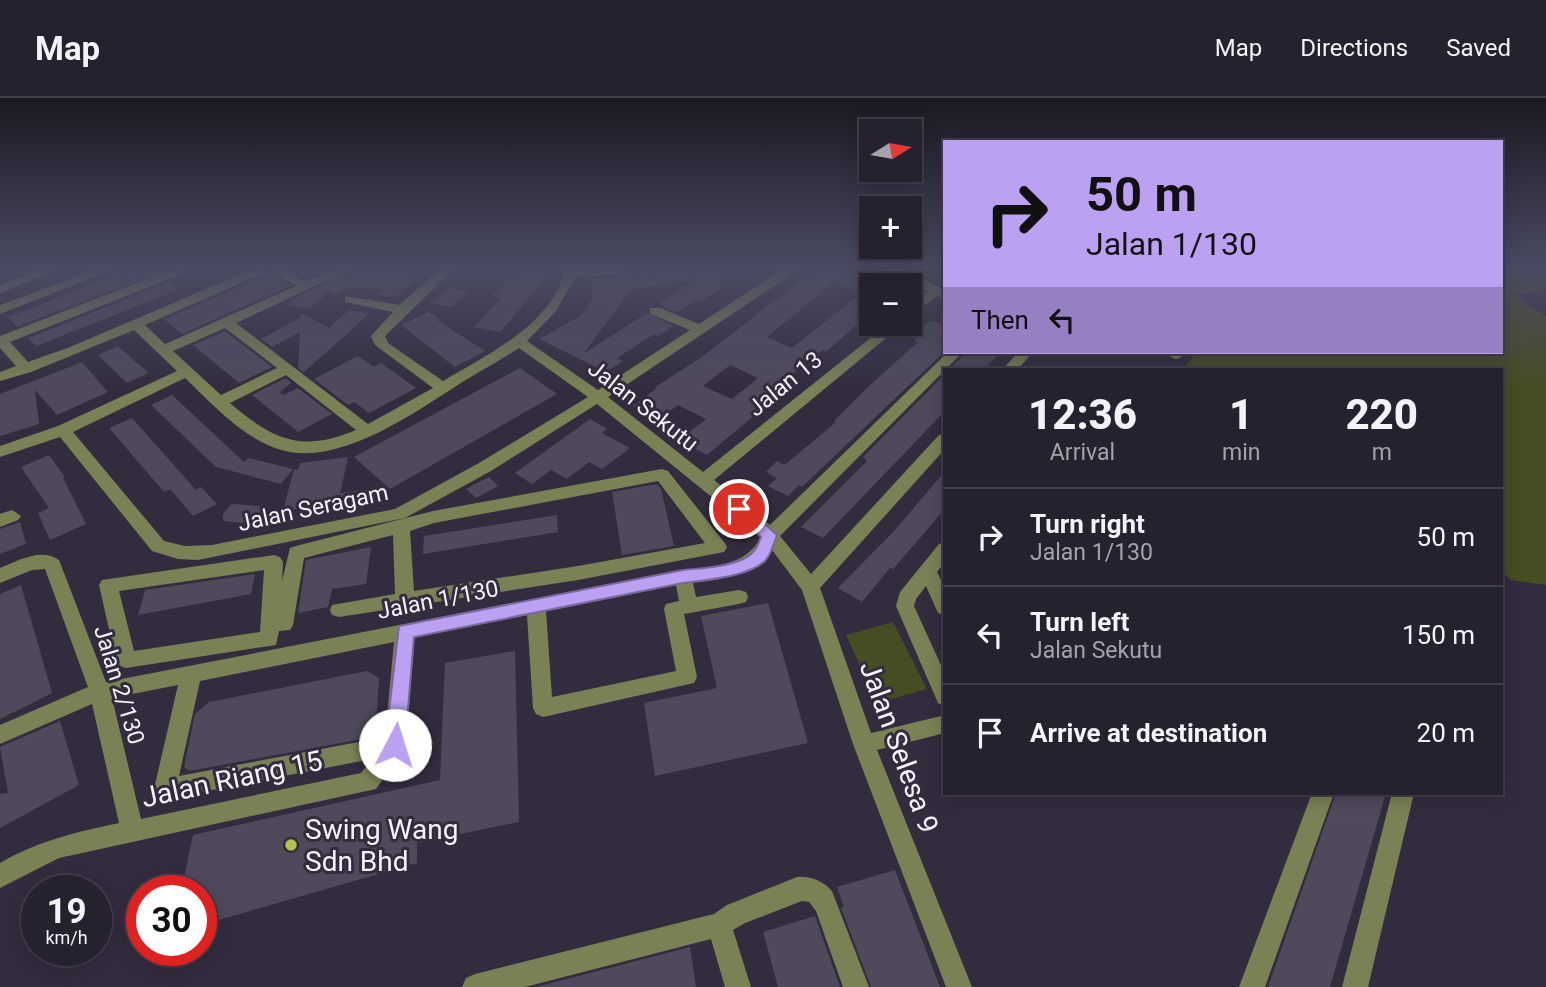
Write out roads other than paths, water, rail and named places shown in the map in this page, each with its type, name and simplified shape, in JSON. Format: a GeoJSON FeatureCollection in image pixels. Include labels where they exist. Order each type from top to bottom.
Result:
{"type":"FeatureCollection","features":[{"type":"Feature","properties":{"kind":"street"},"geometry":{"type":"LineString","coordinates":[[26,369],[1,341],[103,307]]}},
{"type":"Feature","properties":{"kind":"street"},"geometry":{"type":"LineString","coordinates":[[0,377],[136,324],[156,307]]}},
{"type":"Feature","properties":{"kind":"street"},"geometry":{"type":"LineString","coordinates":[[164,350],[259,307]]}},
{"type":"Feature","properties":{"kind":"street"},"geometry":{"type":"LineString","coordinates":[[390,307],[402,310]]}},
{"type":"Feature","properties":{"kind":"street"},"geometry":{"type":"LineString","coordinates":[[405,307],[381,332],[378,341],[443,388]]}},
{"type":"Feature","properties":{"kind":"street"},"geometry":{"type":"LineString","coordinates":[[136,324],[265,439],[301,448],[345,441],[443,388],[519,342],[551,307]]}},
{"type":"Feature","properties":{"kind":"street","name":"Jalan Seragam"},"geometry":{"type":"LineString","coordinates":[[63,430],[158,545],[167,551],[195,554],[326,531],[399,514],[485,467],[734,307]]}},
{"type":"Feature","properties":{"kind":"street"},"geometry":{"type":"LineString","coordinates":[[655,311],[701,330]]}},
{"type":"Feature","properties":{"kind":"street"},"geometry":{"type":"LineString","coordinates":[[226,322],[366,430]]}},
{"type":"Feature","properties":{"kind":"street","name":"Jalan 13"},"geometry":{"type":"LineString","coordinates":[[702,481],[881,336]]}},
{"type":"Feature","properties":{"kind":"street","name":"Jalan Sekutu"},"geometry":{"type":"LineString","coordinates":[[519,342],[598,397],[769,535]]}},
{"type":"Feature","properties":{"kind":"street","name":"Jalan 1/130"},"geometry":{"type":"LineString","coordinates":[[0,734],[100,692],[582,596],[722,572],[754,561],[766,548],[769,535],[954,354]]}},
{"type":"Feature","properties":{"kind":"street"},"geometry":{"type":"LineString","coordinates":[[1011,368],[1024,354]]}},
{"type":"Feature","properties":{"kind":"street"},"geometry":{"type":"LineString","coordinates":[[222,401],[287,369]]}},
{"type":"Feature","properties":{"kind":"street"},"geometry":{"type":"LineString","coordinates":[[0,453],[63,430],[187,372]]}},
{"type":"Feature","properties":{"kind":"street"},"geometry":{"type":"LineString","coordinates":[[810,587],[943,441]]}},
{"type":"Feature","properties":{"kind":"street"},"geometry":{"type":"LineString","coordinates":[[283,625],[296,553],[433,517],[662,475],[718,547],[578,573],[339,610]]}},
{"type":"Feature","properties":{"kind":"street"},"geometry":{"type":"LineString","coordinates":[[401,527],[405,600]]}},
{"type":"Feature","properties":{"kind":"street","name":"Jalan Selesa 9"},"geometry":{"type":"LineString","coordinates":[[769,535],[810,587],[864,744],[960,987]]}},
{"type":"Feature","properties":{"kind":"street"},"geometry":{"type":"LineString","coordinates":[[943,552],[907,597],[905,606],[943,692]]}},
{"type":"Feature","properties":{"kind":"street","name":"Jalan 2/130"},"geometry":{"type":"LineString","coordinates":[[0,576],[30,563],[44,561],[53,565],[100,692],[132,831]]}},
{"type":"Feature","properties":{"kind":"street"},"geometry":{"type":"LineString","coordinates":[[274,562],[270,639],[180,653],[126,660],[108,585],[274,562]]}},
{"type":"Feature","properties":{"kind":"street"},"geometry":{"type":"LineString","coordinates":[[928,571],[943,604]]}},
{"type":"Feature","properties":{"kind":"street"},"geometry":{"type":"LineString","coordinates":[[578,573],[582,596]]}},
{"type":"Feature","properties":{"kind":"street"},"geometry":{"type":"LineString","coordinates":[[683,577],[689,606]]}},
{"type":"Feature","properties":{"kind":"street"},"geometry":{"type":"LineString","coordinates":[[536,606],[542,708],[687,677],[673,609],[739,597]]}},
{"type":"Feature","properties":{"kind":"street"},"geometry":{"type":"LineString","coordinates":[[180,653],[181,676],[165,789],[395,745],[405,631]]}},
{"type":"Feature","properties":{"kind":"street"},"geometry":{"type":"LineString","coordinates":[[864,744],[943,724]]}},
{"type":"Feature","properties":{"kind":"street","name":"Jalan Riang 15"},"geometry":{"type":"LineString","coordinates":[[0,876],[31,858],[59,847],[368,782],[395,745]]}},
{"type":"Feature","properties":{"kind":"street"},"geometry":{"type":"LineString","coordinates":[[1252,987],[1322,795]]}},
{"type":"Feature","properties":{"kind":"street"},"geometry":{"type":"LineString","coordinates":[[1355,987],[1403,795]]}},
{"type":"Feature","properties":{"kind":"street"},"geometry":{"type":"LineString","coordinates":[[475,987],[719,925],[736,914],[797,888],[815,890],[826,904],[856,987]]}},
{"type":"Feature","properties":{"kind":"street"},"geometry":{"type":"LineString","coordinates":[[719,925],[738,987]]}},
{"type":"Feature","properties":{"kind":"place","name":"Swing Wang Sdn Bhd"},"geometry":{"type":"Point","coordinates":[291,845]}}]}
